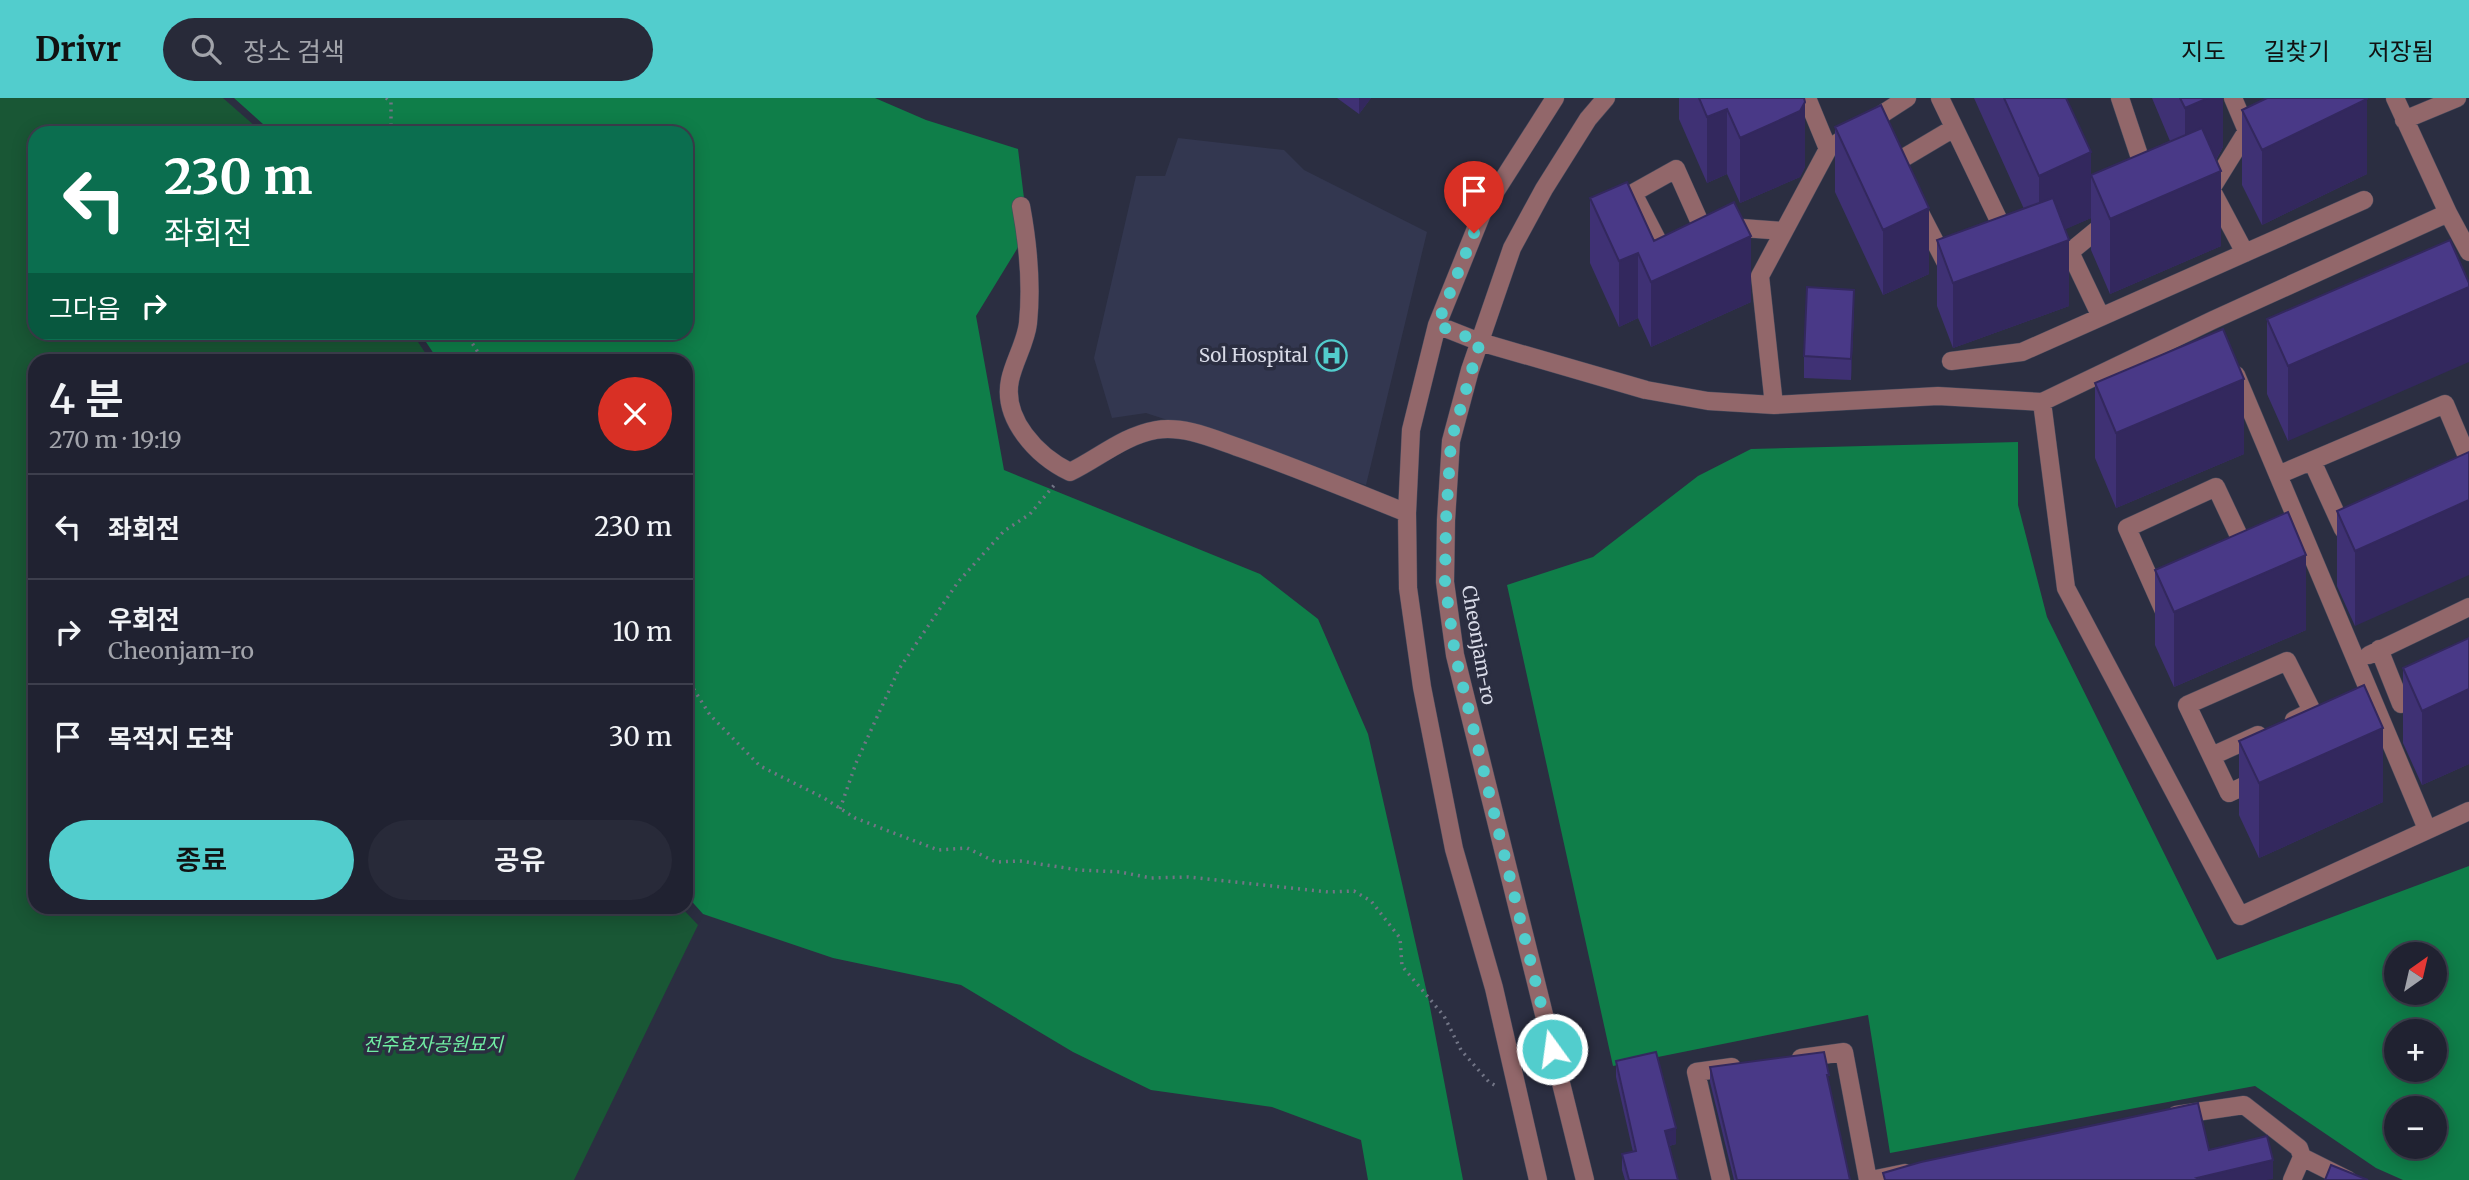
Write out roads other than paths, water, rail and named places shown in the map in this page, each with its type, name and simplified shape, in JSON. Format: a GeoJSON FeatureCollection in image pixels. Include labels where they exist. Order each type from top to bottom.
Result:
{"type":"FeatureCollection","features":[{"type":"Feature","properties":{"kind":"street"},"geometry":{"type":"LineString","coordinates":[[1538,1180],[1494,988],[1454,849],[1422,687],[1408,588],[1407,513],[1411,430],[1437,325],[1483,211],[1555,98]]}},
{"type":"Feature","properties":{"kind":"street","name":"Cheonjam-ro"},"geometry":{"type":"LineString","coordinates":[[1585,1180],[1455,654],[1445,582],[1446,520],[1451,441],[1480,342],[1512,248],[1544,189],[1588,119],[1606,98]]}},
{"type":"Feature","properties":{"kind":"street"},"geometry":{"type":"LineString","coordinates":[[1774,405],[1760,276],[1828,149],[1907,98]]}},
{"type":"Feature","properties":{"kind":"street"},"geometry":{"type":"LineString","coordinates":[[1940,98],[2002,227],[1980,242]]}},
{"type":"Feature","properties":{"kind":"street"},"geometry":{"type":"LineString","coordinates":[[2120,98],[2149,187],[2140,195]]}},
{"type":"Feature","properties":{"kind":"street"},"geometry":{"type":"LineString","coordinates":[[2233,98],[2247,131],[2211,189],[2245,253]]}},
{"type":"Feature","properties":{"kind":"street"},"geometry":{"type":"LineString","coordinates":[[2395,98],[2469,252]]}},
{"type":"Feature","properties":{"kind":"street"},"geometry":{"type":"LineString","coordinates":[[2404,120],[2457,98]]}},
{"type":"Feature","properties":{"kind":"street"},"geometry":{"type":"LineString","coordinates":[[1801,100],[1828,149]]}},
{"type":"Feature","properties":{"kind":"street"},"geometry":{"type":"LineString","coordinates":[[1954,128],[1895,163],[1947,265],[1958,257]]}},
{"type":"Feature","properties":{"kind":"street"},"geometry":{"type":"LineString","coordinates":[[1951,361],[2022,352],[2364,200]]}},
{"type":"Feature","properties":{"kind":"street"},"geometry":{"type":"LineString","coordinates":[[1021,206],[1028,246],[1028,325],[1010,382],[1011,410],[1033,446],[1070,472],[1118,443],[1156,430],[1183,430],[1293,467],[1407,513]]}},
{"type":"Feature","properties":{"kind":"street"},"geometry":{"type":"LineString","coordinates":[[2101,317],[2070,252],[2112,212]]}},
{"type":"Feature","properties":{"kind":"street"},"geometry":{"type":"LineString","coordinates":[[1437,325],[1480,342],[1646,390],[1708,401],[1774,405],[1938,396],[2042,402],[2215,326],[2448,213]]}},
{"type":"Feature","properties":{"kind":"street"},"geometry":{"type":"LineString","coordinates":[[1692,233],[1784,231]]}},
{"type":"Feature","properties":{"kind":"street"},"geometry":{"type":"LineString","coordinates":[[2228,356],[2278,475],[2303,549],[2356,661],[2375,723],[2427,830]]}},
{"type":"Feature","properties":{"kind":"street"},"geometry":{"type":"LineString","coordinates":[[2042,402],[2066,588],[2240,916],[2469,811]]}},
{"type":"Feature","properties":{"kind":"street"},"geometry":{"type":"LineString","coordinates":[[2278,475],[2445,404],[2469,461]]}},
{"type":"Feature","properties":{"kind":"street"},"geometry":{"type":"LineString","coordinates":[[2312,461],[2343,529],[2368,518]]}},
{"type":"Feature","properties":{"kind":"street"},"geometry":{"type":"LineString","coordinates":[[2175,606],[2163,611],[2127,528],[2216,487],[2255,570]]}},
{"type":"Feature","properties":{"kind":"street"},"geometry":{"type":"LineString","coordinates":[[2356,661],[2469,607]]}},
{"type":"Feature","properties":{"kind":"street"},"geometry":{"type":"LineString","coordinates":[[2379,649],[2401,704],[2435,686]]}},
{"type":"Feature","properties":{"kind":"street"},"geometry":{"type":"LineString","coordinates":[[2212,756],[2312,711],[2287,660],[2187,705],[2229,793],[2276,771]]}},
{"type":"Feature","properties":{"kind":"street"},"geometry":{"type":"LineString","coordinates":[[1777,1061],[1844,1052],[1870,1180],[1925,1168]]}},
{"type":"Feature","properties":{"kind":"street"},"geometry":{"type":"LineString","coordinates":[[1721,1180],[1696,1072],[1750,1065]]}},
{"type":"Feature","properties":{"kind":"street"},"geometry":{"type":"LineString","coordinates":[[2153,1120],[2193,1111],[2244,1105],[2299,1148],[2302,1157],[2292,1180]]}},
{"type":"Feature","properties":{"kind":"street"},"geometry":{"type":"LineString","coordinates":[[2302,1157],[2348,1180]]}},
{"type":"Feature","properties":{"kind":"place","name":"Sol Hospital"},"geometry":{"type":"Point","coordinates":[1331,355]}},
{"type":"Feature","properties":{"kind":"park label","name":"전주효자공원묘지"},"geometry":{"type":"Point","coordinates":[433,1044]}}]}
